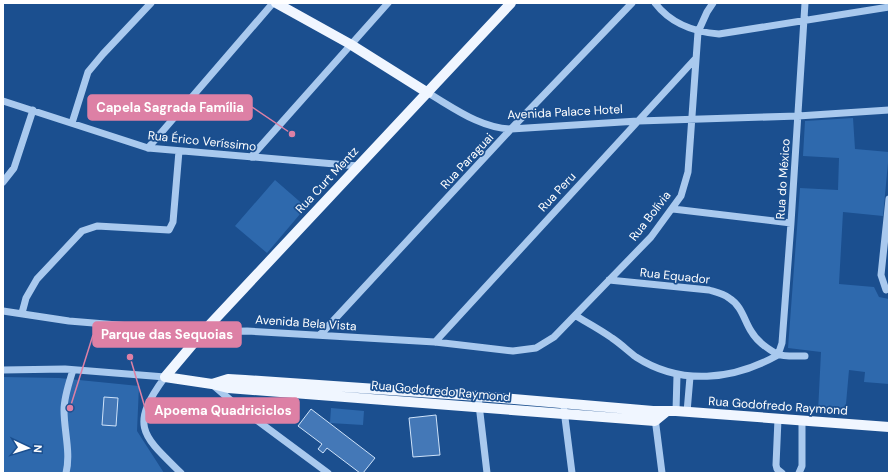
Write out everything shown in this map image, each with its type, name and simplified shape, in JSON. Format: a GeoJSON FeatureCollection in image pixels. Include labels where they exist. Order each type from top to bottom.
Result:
{"type":"FeatureCollection","features":[{"type":"Feature","properties":{"kind":"main road","name":"Avenida Palace Hotel"},"geometry":{"type":"LineString","coordinates":[[276,3],[350,44],[428,92]]}},
{"type":"Feature","properties":{"kind":"main road","name":"Rua Curt Mentz"},"geometry":{"type":"LineString","coordinates":[[165,378],[204,332],[512,3]]}},
{"type":"Feature","properties":{"kind":"main road","name":"Rua Godofredo Raymond"},"geometry":{"type":"LineString","coordinates":[[165,378],[212,384],[228,388],[479,406],[564,409],[654,416],[671,412],[687,412],[889,427]]}},
{"type":"Feature","properties":{"kind":"main road","name":"Rua Godofredo Raymond"},"geometry":{"type":"LineString","coordinates":[[212,384],[228,379],[478,396],[564,409]]}},
{"type":"Feature","properties":{"kind":"street"},"geometry":{"type":"LineString","coordinates":[[72,123],[88,72],[151,3]]}},
{"type":"Feature","properties":{"kind":"street"},"geometry":{"type":"LineString","coordinates":[[148,148],[273,3]]}},
{"type":"Feature","properties":{"kind":"street"},"geometry":{"type":"LineString","coordinates":[[251,157],[388,3]]}},
{"type":"Feature","properties":{"kind":"street","name":"Rua Paraguai"},"geometry":{"type":"LineString","coordinates":[[320,335],[511,130],[632,3]]}},
{"type":"Feature","properties":{"kind":"street"},"geometry":{"type":"LineString","coordinates":[[655,3],[663,13],[682,25],[698,32],[719,34],[889,7]]}},
{"type":"Feature","properties":{"kind":"street","name":"Rua Bolívia"},"geometry":{"type":"LineString","coordinates":[[536,348],[554,337],[576,316],[651,237],[673,209],[681,196],[688,172],[698,32],[713,3]]}},
{"type":"Feature","properties":{"kind":"street","name":"Rua do México"},"geometry":{"type":"LineString","coordinates":[[778,355],[782,343],[805,3]]}},
{"type":"Feature","properties":{"kind":"street","name":"Rua Peru"},"geometry":{"type":"LineString","coordinates":[[435,342],[696,58]]}},
{"type":"Feature","properties":{"kind":"street","name":"Avenida Palace Hotel"},"geometry":{"type":"LineString","coordinates":[[428,92],[482,124],[497,129],[511,130],[638,121],[798,116],[889,110]]}},
{"type":"Feature","properties":{"kind":"street","name":"Rua Érico Veríssimo"},"geometry":{"type":"LineString","coordinates":[[3,101],[148,148],[358,166]]}},
{"type":"Feature","properties":{"kind":"street"},"geometry":{"type":"LineString","coordinates":[[3,182],[14,168],[33,110]]}},
{"type":"Feature","properties":{"kind":"street"},"geometry":{"type":"LineString","coordinates":[[22,313],[26,298],[37,279],[82,231],[97,226],[169,230],[173,222],[179,151]]}},
{"type":"Feature","properties":{"kind":"street"},"geometry":{"type":"LineString","coordinates":[[886,290],[881,275],[889,199]]}},
{"type":"Feature","properties":{"kind":"street"},"geometry":{"type":"LineString","coordinates":[[673,209],[791,223]]}},
{"type":"Feature","properties":{"kind":"street","name":"Rua Equador"},"geometry":{"type":"LineString","coordinates":[[609,280],[709,290],[720,293],[730,298],[737,306],[756,338],[778,355]]}},
{"type":"Feature","properties":{"kind":"street","name":"Avenida Bela Vista"},"geometry":{"type":"LineString","coordinates":[[3,311],[69,321],[204,332],[247,331],[435,342],[513,351],[536,348]]}},
{"type":"Feature","properties":{"kind":"street"},"geometry":{"type":"LineString","coordinates":[[576,316],[613,338],[636,357],[677,375],[703,378],[731,373],[778,355],[805,356]]}},
{"type":"Feature","properties":{"kind":"street","name":"Rua Godofredo Raymond"},"geometry":{"type":"LineString","coordinates":[[3,370],[73,370],[165,378]]}},
{"type":"Feature","properties":{"kind":"street"},"geometry":{"type":"LineString","coordinates":[[66,473],[68,453],[64,409],[66,391],[73,370]]}},
{"type":"Feature","properties":{"kind":"street"},"geometry":{"type":"LineString","coordinates":[[671,412],[677,375]]}},
{"type":"Feature","properties":{"kind":"street"},"geometry":{"type":"LineString","coordinates":[[687,412],[690,377]]}},
{"type":"Feature","properties":{"kind":"street"},"geometry":{"type":"LineString","coordinates":[[165,378],[146,405],[144,429],[149,440],[180,473]]}},
{"type":"Feature","properties":{"kind":"street"},"geometry":{"type":"LineString","coordinates":[[212,384],[235,404],[328,473]]}},
{"type":"Feature","properties":{"kind":"street"},"geometry":{"type":"LineString","coordinates":[[478,396],[487,473]]}},
{"type":"Feature","properties":{"kind":"street"},"geometry":{"type":"LineString","coordinates":[[564,409],[572,473]]}},
{"type":"Feature","properties":{"kind":"street"},"geometry":{"type":"LineString","coordinates":[[654,416],[662,473]]}},
{"type":"Feature","properties":{"kind":"street"},"geometry":{"type":"LineString","coordinates":[[778,419],[776,464],[777,469],[782,473]]}},
{"type":"Feature","properties":{"kind":"street"},"geometry":{"type":"LineString","coordinates":[[799,473],[802,466],[802,421]]}},
{"type":"Feature","properties":{"kind":"shaded area"},"geometry":{"type":"Polygon","coordinates":[[[853,118],[855,149],[889,152],[883,216],[843,212],[839,284],[874,287],[879,297],[889,299],[889,384],[864,382],[865,372],[849,370],[845,415],[818,412],[821,352],[788,348],[800,188],[838,190],[839,158],[803,156],[805,121],[853,118]]]}},
{"type":"Feature","properties":{"kind":"shaded area"},"geometry":{"type":"Polygon","coordinates":[[[275,180],[306,207],[267,253],[235,226],[275,180]]]}},
{"type":"Feature","properties":{"kind":"shaded area"},"geometry":{"type":"Polygon","coordinates":[[[3,377],[59,378],[139,386],[137,431],[164,473],[3,473],[3,377]]]}},
{"type":"Feature","properties":{"kind":"shaded area"},"geometry":{"type":"Polygon","coordinates":[[[331,408],[364,411],[363,425],[330,423],[331,408]]]}},
{"type":"Feature","properties":{"kind":"building"},"geometry":{"type":"Polygon","coordinates":[[[104,397],[118,398],[116,426],[102,425],[104,397]]]}},
{"type":"Feature","properties":{"kind":"building"},"geometry":{"type":"Polygon","coordinates":[[[311,409],[375,458],[363,473],[360,473],[327,448],[323,453],[318,449],[322,444],[298,426],[311,409]]]}},
{"type":"Feature","properties":{"kind":"building"},"geometry":{"type":"Polygon","coordinates":[[[436,415],[440,455],[413,457],[409,418],[436,415]]]}},
{"type":"Feature","properties":{"kind":"place","name":"Capela Sagrada Família"},"geometry":{"type":"Point","coordinates":[292,134]}},
{"type":"Feature","properties":{"kind":"place","name":"Apoema Quadriciclos"},"geometry":{"type":"Point","coordinates":[130,357]}},
{"type":"Feature","properties":{"kind":"place","name":"Parque das Sequoias"},"geometry":{"type":"Point","coordinates":[70,408]}}]}
